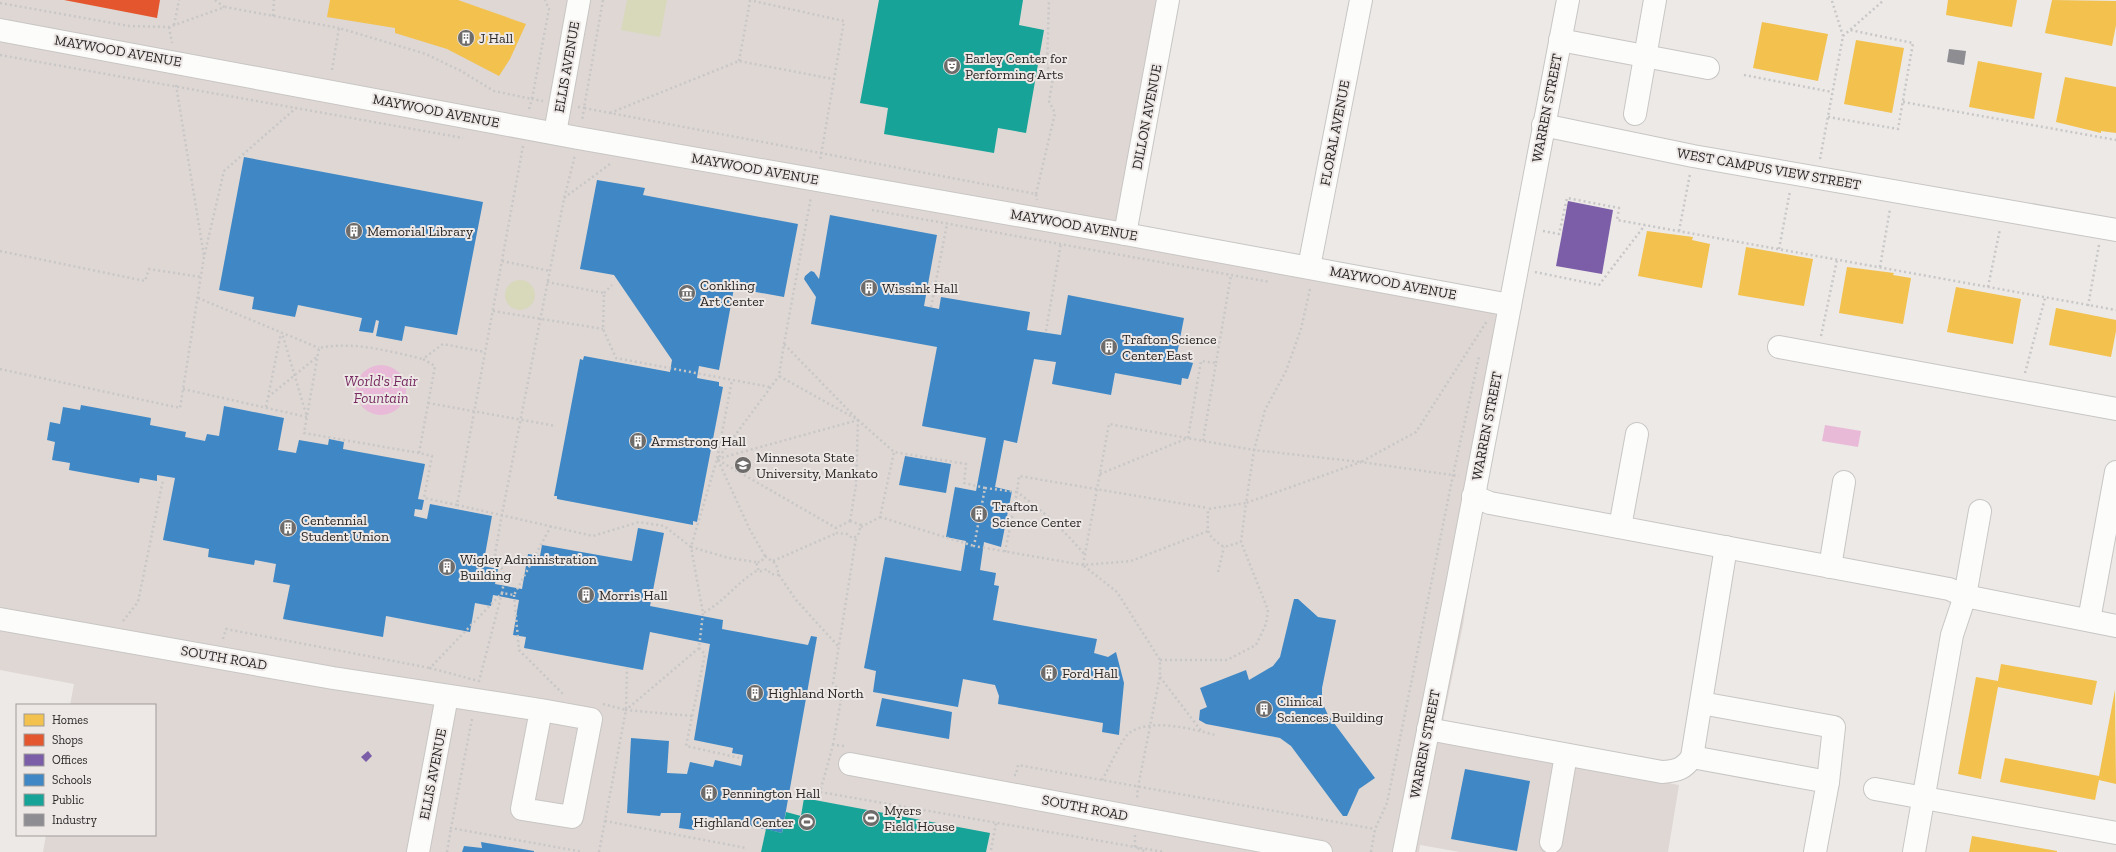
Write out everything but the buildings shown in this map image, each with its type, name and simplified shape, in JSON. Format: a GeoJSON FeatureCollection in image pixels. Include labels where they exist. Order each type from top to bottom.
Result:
{"type":"FeatureCollection","features":[{"type":"Feature","properties":{"kind":"street","name":"ELLIS AVENUE"},"geometry":{"type":"LineString","coordinates":[[555,133],[579,0]]}},
{"type":"Feature","properties":{"kind":"street","name":"DILLON AVENUE"},"geometry":{"type":"LineString","coordinates":[[1125,234],[1168,0]]}},
{"type":"Feature","properties":{"kind":"street","name":"FLORAL AVENUE"},"geometry":{"type":"LineString","coordinates":[[1310,267],[1361,0]]}},
{"type":"Feature","properties":{"kind":"street","name":"WARREN STREET"},"geometry":{"type":"LineString","coordinates":[[1404,852],[1568,0]]}},
{"type":"Feature","properties":{"kind":"street"},"geometry":{"type":"LineString","coordinates":[[1635,114],[1656,0]]}},
{"type":"Feature","properties":{"kind":"street","name":"MAYWOOD AVENUE"},"geometry":{"type":"LineString","coordinates":[[0,30],[578,138],[1310,267],[1510,305]]}},
{"type":"Feature","properties":{"kind":"street"},"geometry":{"type":"LineString","coordinates":[[1560,40],[1708,68]]}},
{"type":"Feature","properties":{"kind":"street","name":"WEST CAMPUS VIEW STREET"},"geometry":{"type":"LineString","coordinates":[[1543,125],[1693,156],[2109,229]]}},
{"type":"Feature","properties":{"kind":"street"},"geometry":{"type":"LineString","coordinates":[[1779,347],[2116,409]]}},
{"type":"Feature","properties":{"kind":"street"},"geometry":{"type":"LineString","coordinates":[[1620,527],[1637,434]]}},
{"type":"Feature","properties":{"kind":"street"},"geometry":{"type":"LineString","coordinates":[[2089,620],[2116,472]]}},
{"type":"Feature","properties":{"kind":"street"},"geometry":{"type":"LineString","coordinates":[[1830,567],[1844,482]]}},
{"type":"Feature","properties":{"kind":"street"},"geometry":{"type":"LineString","coordinates":[[1475,487],[1490,503],[1949,589],[1965,596],[2116,626]]}},
{"type":"Feature","properties":{"kind":"street"},"geometry":{"type":"LineString","coordinates":[[1914,852],[1952,635],[1965,596],[1980,512]]}},
{"type":"Feature","properties":{"kind":"street"},"geometry":{"type":"LineString","coordinates":[[1428,729],[1662,772],[1675,771],[1686,767],[1692,757],[1726,547]]}},
{"type":"Feature","properties":{"kind":"street","name":"SOUTH ROAD"},"geometry":{"type":"LineString","coordinates":[[0,618],[326,677],[447,696],[480,687],[541,710],[591,720],[572,817],[522,809],[541,710]]}},
{"type":"Feature","properties":{"kind":"street","name":"ELLIS AVENUE"},"geometry":{"type":"LineString","coordinates":[[418,852],[447,696]]}},
{"type":"Feature","properties":{"kind":"street"},"geometry":{"type":"LineString","coordinates":[[1701,703],[1834,727],[1828,782],[1815,852]]}},
{"type":"Feature","properties":{"kind":"street"},"geometry":{"type":"LineString","coordinates":[[1551,842],[1566,755]]}},
{"type":"Feature","properties":{"kind":"street","name":"SOUTH ROAD"},"geometry":{"type":"LineString","coordinates":[[849,756],[1136,818],[1321,852]]}},
{"type":"Feature","properties":{"kind":"street"},"geometry":{"type":"LineString","coordinates":[[1692,757],[1828,782]]}},
{"type":"Feature","properties":{"kind":"street"},"geometry":{"type":"LineString","coordinates":[[1875,789],[2116,833]]}},
{"type":"Feature","properties":{"kind":"path"},"geometry":{"type":"LineString","coordinates":[[174,26],[179,0]]}},
{"type":"Feature","properties":{"kind":"path"},"geometry":{"type":"LineString","coordinates":[[215,0],[224,8]]}},
{"type":"Feature","properties":{"kind":"path"},"geometry":{"type":"LineString","coordinates":[[273,16],[274,0]]}},
{"type":"Feature","properties":{"kind":"path"},"geometry":{"type":"LineString","coordinates":[[0,3],[129,26],[169,27],[224,8],[340,28],[426,54],[462,71],[494,91],[532,99],[549,9],[546,0]]}},
{"type":"Feature","properties":{"kind":"path"},"geometry":{"type":"LineString","coordinates":[[447,852],[480,687],[502,593],[505,576],[495,554],[547,282],[584,108],[603,0]]}},
{"type":"Feature","properties":{"kind":"path"},"geometry":{"type":"LineString","coordinates":[[718,459],[779,376],[815,179],[822,152],[833,79],[844,21],[755,0],[749,0],[738,61]]}},
{"type":"Feature","properties":{"kind":"path"},"geometry":{"type":"LineString","coordinates":[[1048,242],[1041,219],[1036,194],[1055,113],[1049,101],[1053,78],[1047,66],[1049,0]]}},
{"type":"Feature","properties":{"kind":"path"},"geometry":{"type":"LineString","coordinates":[[1842,36],[1884,0]]}},
{"type":"Feature","properties":{"kind":"path"},"geometry":{"type":"LineString","coordinates":[[1816,178],[1842,36],[1832,1]]}},
{"type":"Feature","properties":{"kind":"path"},"geometry":{"type":"LineString","coordinates":[[169,27],[175,62],[176,86],[204,257]]}},
{"type":"Feature","properties":{"kind":"path"},"geometry":{"type":"LineString","coordinates":[[332,70],[340,28]]}},
{"type":"Feature","properties":{"kind":"path"},"geometry":{"type":"LineString","coordinates":[[1828,117],[1898,129],[1913,43],[1850,30]]}},
{"type":"Feature","properties":{"kind":"path"},"geometry":{"type":"LineString","coordinates":[[609,113],[738,61],[833,79]]}},
{"type":"Feature","properties":{"kind":"path"},"geometry":{"type":"LineString","coordinates":[[1744,75],[1832,92]]}},
{"type":"Feature","properties":{"kind":"path"},"geometry":{"type":"LineString","coordinates":[[1903,102],[2116,140]]}},
{"type":"Feature","properties":{"kind":"path"},"geometry":{"type":"LineString","coordinates":[[0,369],[180,408],[204,257],[224,171],[296,108]]}},
{"type":"Feature","properties":{"kind":"path"},"geometry":{"type":"LineString","coordinates":[[584,108],[822,152],[1036,194]]}},
{"type":"Feature","properties":{"kind":"path"},"geometry":{"type":"LineString","coordinates":[[457,505],[522,148]]}},
{"type":"Feature","properties":{"kind":"path"},"geometry":{"type":"LineString","coordinates":[[1679,231],[1693,156]]}},
{"type":"Feature","properties":{"kind":"path"},"geometry":{"type":"LineString","coordinates":[[564,198],[610,164]]}},
{"type":"Feature","properties":{"kind":"path"},"geometry":{"type":"LineString","coordinates":[[1779,249],[1794,173]]}},
{"type":"Feature","properties":{"kind":"path"},"geometry":{"type":"LineString","coordinates":[[1880,267],[1893,191]]}},
{"type":"Feature","properties":{"kind":"path"},"geometry":{"type":"LineString","coordinates":[[1543,230],[1559,234],[1567,198],[1619,208],[1617,220],[2116,310]]}},
{"type":"Feature","properties":{"kind":"path"},"geometry":{"type":"LineString","coordinates":[[1988,287],[2000,210]]}},
{"type":"Feature","properties":{"kind":"path"},"geometry":{"type":"LineString","coordinates":[[1046,331],[1064,223]]}},
{"type":"Feature","properties":{"kind":"path"},"geometry":{"type":"LineString","coordinates":[[931,307],[947,224]]}},
{"type":"Feature","properties":{"kind":"path"},"geometry":{"type":"LineString","coordinates":[[1535,272],[1599,285],[1645,225]]}},
{"type":"Feature","properties":{"kind":"path"},"geometry":{"type":"LineString","coordinates":[[2088,306],[2109,229]]}},
{"type":"Feature","properties":{"kind":"path"},"geometry":{"type":"LineString","coordinates":[[0,251],[145,281],[149,269],[201,277]]}},
{"type":"Feature","properties":{"kind":"path"},"geometry":{"type":"LineString","coordinates":[[1817,354],[1838,260]]}},
{"type":"Feature","properties":{"kind":"path"},"geometry":{"type":"LineString","coordinates":[[502,261],[550,271]]}},
{"type":"Feature","properties":{"kind":"path"},"geometry":{"type":"LineString","coordinates":[[1203,440],[1231,275]]}},
{"type":"Feature","properties":{"kind":"path"},"geometry":{"type":"LineString","coordinates":[[547,282],[604,293]]}},
{"type":"Feature","properties":{"kind":"path"},"geometry":{"type":"LineString","coordinates":[[612,285],[604,293],[603,329],[616,358],[770,387]]}},
{"type":"Feature","properties":{"kind":"path"},"geometry":{"type":"LineString","coordinates":[[1160,660],[1227,660],[1256,645],[1266,624],[1268,610],[1241,542],[1254,450],[1265,410],[1286,371],[1301,328],[1310,289],[1318,290]]}},
{"type":"Feature","properties":{"kind":"path"},"geometry":{"type":"LineString","coordinates":[[198,298],[319,348],[337,344],[373,347],[423,359],[435,366],[419,453]]}},
{"type":"Feature","properties":{"kind":"path"},"geometry":{"type":"LineString","coordinates":[[2020,391],[2045,298]]}},
{"type":"Feature","properties":{"kind":"path"},"geometry":{"type":"LineString","coordinates":[[492,311],[603,329]]}},
{"type":"Feature","properties":{"kind":"path"},"geometry":{"type":"LineString","coordinates":[[1480,319],[1488,320]]}},
{"type":"Feature","properties":{"kind":"path"},"geometry":{"type":"LineString","coordinates":[[1484,336],[1488,320]]}},
{"type":"Feature","properties":{"kind":"path"},"geometry":{"type":"LineString","coordinates":[[1005,552],[1019,476],[1208,508],[1246,503],[1361,462],[1416,432],[1488,320]]}},
{"type":"Feature","properties":{"kind":"path"},"geometry":{"type":"LineString","coordinates":[[282,333],[307,417]]}},
{"type":"Feature","properties":{"kind":"path"},"geometry":{"type":"LineString","coordinates":[[266,407],[282,333]]}},
{"type":"Feature","properties":{"kind":"path"},"geometry":{"type":"LineString","coordinates":[[423,359],[443,344],[485,352]]}},
{"type":"Feature","properties":{"kind":"path"},"geometry":{"type":"LineString","coordinates":[[784,344],[858,420],[894,452],[966,464],[964,483],[985,488],[1017,492],[1036,505],[1071,538],[1085,555]]}},
{"type":"Feature","properties":{"kind":"path"},"geometry":{"type":"LineString","coordinates":[[319,348],[304,433],[432,456],[424,498],[502,514],[593,536],[639,522],[664,526],[691,547],[729,558],[756,562],[761,562],[764,556]]}},
{"type":"Feature","properties":{"kind":"path"},"geometry":{"type":"LineString","coordinates":[[1371,852],[1375,829],[1387,803],[1453,475],[1481,351]]}},
{"type":"Feature","properties":{"kind":"path"},"geometry":{"type":"LineString","coordinates":[[268,397],[317,356]]}},
{"type":"Feature","properties":{"kind":"path"},"geometry":{"type":"LineString","coordinates":[[1188,438],[1201,361],[1216,364]]}},
{"type":"Feature","properties":{"kind":"path"},"geometry":{"type":"LineString","coordinates":[[779,376],[858,420]]}},
{"type":"Feature","properties":{"kind":"path"},"geometry":{"type":"LineString","coordinates":[[626,710],[699,648],[703,612],[691,547],[718,459],[732,380]]}},
{"type":"Feature","properties":{"kind":"path"},"geometry":{"type":"LineString","coordinates":[[183,389],[307,417]]}},
{"type":"Feature","properties":{"kind":"path"},"geometry":{"type":"LineString","coordinates":[[428,403],[520,421],[556,426]]}},
{"type":"Feature","properties":{"kind":"path"},"geometry":{"type":"LineString","coordinates":[[718,459],[858,420]]}},
{"type":"Feature","properties":{"kind":"path"},"geometry":{"type":"LineString","coordinates":[[850,521],[856,484],[858,420]]}},
{"type":"Feature","properties":{"kind":"path"},"geometry":{"type":"LineString","coordinates":[[1083,565],[1109,424],[1254,450],[1361,462],[1453,475],[1475,487]]}},
{"type":"Feature","properties":{"kind":"path"},"geometry":{"type":"LineString","coordinates":[[1099,474],[1188,438]]}},
{"type":"Feature","properties":{"kind":"path"},"geometry":{"type":"LineString","coordinates":[[880,517],[894,452]]}},
{"type":"Feature","properties":{"kind":"path"},"geometry":{"type":"LineString","coordinates":[[718,459],[836,528],[837,533]]}},
{"type":"Feature","properties":{"kind":"path"},"geometry":{"type":"LineString","coordinates":[[718,459],[750,530],[764,556],[773,561],[779,569],[779,575],[796,600],[838,646]]}},
{"type":"Feature","properties":{"kind":"path"},"geometry":{"type":"LineString","coordinates":[[123,621],[138,602],[163,480]]}},
{"type":"Feature","properties":{"kind":"path"},"geometry":{"type":"LineString","coordinates":[[974,546],[985,488]]}},
{"type":"Feature","properties":{"kind":"path"},"geometry":{"type":"LineString","coordinates":[[1208,508],[1208,531],[1211,538],[1224,547]]}},
{"type":"Feature","properties":{"kind":"path"},"geometry":{"type":"LineString","coordinates":[[860,527],[880,517],[974,546],[1083,565],[1131,561],[1208,531]]}},
{"type":"Feature","properties":{"kind":"path"},"geometry":{"type":"LineString","coordinates":[[836,528],[850,521],[861,525],[860,527]]}},
{"type":"Feature","properties":{"kind":"path"},"geometry":{"type":"LineString","coordinates":[[550,526],[514,596],[519,650],[564,695],[556,694]]}},
{"type":"Feature","properties":{"kind":"path"},"geometry":{"type":"LineString","coordinates":[[860,527],[856,538],[833,682],[842,694],[833,745],[820,792],[1164,852]]}},
{"type":"Feature","properties":{"kind":"path"},"geometry":{"type":"LineString","coordinates":[[773,561],[837,533],[856,538]]}},
{"type":"Feature","properties":{"kind":"path"},"geometry":{"type":"LineString","coordinates":[[1224,547],[1241,542]]}},
{"type":"Feature","properties":{"kind":"path"},"geometry":{"type":"LineString","coordinates":[[1218,572],[1224,547]]}},
{"type":"Feature","properties":{"kind":"path"},"geometry":{"type":"LineString","coordinates":[[756,562],[758,570]]}},
{"type":"Feature","properties":{"kind":"path"},"geometry":{"type":"LineString","coordinates":[[1083,565],[1117,592],[1160,660],[1160,676],[1138,787],[1135,847]]}},
{"type":"Feature","properties":{"kind":"path"},"geometry":{"type":"LineString","coordinates":[[703,612],[717,606],[746,577],[758,570],[759,572],[767,569],[771,574],[779,575]]}},
{"type":"Feature","properties":{"kind":"path"},"geometry":{"type":"LineString","coordinates":[[502,593],[514,596]]}},
{"type":"Feature","properties":{"kind":"path"},"geometry":{"type":"LineString","coordinates":[[430,668],[502,593]]}},
{"type":"Feature","properties":{"kind":"path"},"geometry":{"type":"LineString","coordinates":[[226,629],[430,668],[480,687]]}},
{"type":"Feature","properties":{"kind":"path"},"geometry":{"type":"LineString","coordinates":[[699,648],[705,654],[686,746],[740,758]]}},
{"type":"Feature","properties":{"kind":"path"},"geometry":{"type":"LineString","coordinates":[[599,852],[626,710],[627,668]]}},
{"type":"Feature","properties":{"kind":"path"},"geometry":{"type":"LineString","coordinates":[[1160,676],[1202,732]]}},
{"type":"Feature","properties":{"kind":"path"},"geometry":{"type":"LineString","coordinates":[[595,702],[626,710],[692,716]]}},
{"type":"Feature","properties":{"kind":"path"},"geometry":{"type":"LineString","coordinates":[[1102,780],[1128,734],[1150,725],[1176,727],[1215,735]]}},
{"type":"Feature","properties":{"kind":"path"},"geometry":{"type":"LineString","coordinates":[[833,745],[849,756]]}},
{"type":"Feature","properties":{"kind":"path"},"geometry":{"type":"LineString","coordinates":[[1008,774],[1016,775],[1018,765],[1375,829]]}},
{"type":"Feature","properties":{"kind":"path"},"geometry":{"type":"LineString","coordinates":[[605,821],[746,848]]}},
{"type":"Feature","properties":{"kind":"path"},"geometry":{"type":"LineString","coordinates":[[991,850],[996,822]]}},
{"type":"Feature","properties":{"kind":"path"},"geometry":{"type":"LineString","coordinates":[[451,828],[583,852]]}},
{"type":"Feature","properties":{"kind":"path"},"geometry":{"type":"LineString","coordinates":[[1135,847],[1147,852]]}},
{"type":"Feature","properties":{"kind":"shaded area","name":"Minnesota State University, Mankato"},"geometry":{"type":"Polygon","coordinates":[[[0,0],[1168,0],[1125,233],[1510,305],[1463,625],[1439,740],[1679,785],[1668,852],[1460,852],[1420,845],[1419,852],[43,852],[46,836],[156,836],[156,704],[70,704],[74,684],[0,670],[0,0]]]}},
{"type":"Feature","properties":{"kind":"green space"},"geometry":{"type":"Polygon","coordinates":[[[627,0],[667,0],[660,37],[621,30],[627,0]]]}},
{"type":"Feature","properties":{"kind":"green space"},"geometry":{"type":"Polygon","coordinates":[[[520,280],[526,281],[534,289],[534,301],[526,309],[520,310],[514,309],[506,301],[505,295],[506,289],[514,281],[520,280]]]}},
{"type":"Feature","properties":{"kind":"water","name":"World's Fair Fountain"},"geometry":{"type":"Polygon","coordinates":[[[376,365],[386,365],[399,372],[406,385],[406,395],[399,408],[386,415],[376,415],[367,411],[360,404],[356,395],[356,385],[360,376],[367,369],[376,365]]]}},
{"type":"Feature","properties":{"kind":"water"},"geometry":{"type":"Polygon","coordinates":[[[1825,425],[1861,431],[1858,447],[1822,441],[1825,425]]]}},
{"type":"Feature","properties":{"kind":"place","name":"J Hall"},"geometry":{"type":"Point","coordinates":[466,38]}},
{"type":"Feature","properties":{"kind":"place","name":"Earley Center for Performing Arts"},"geometry":{"type":"Point","coordinates":[952,66]}},
{"type":"Feature","properties":{"kind":"place","name":"Memorial Library"},"geometry":{"type":"Point","coordinates":[354,231]}},
{"type":"Feature","properties":{"kind":"place","name":"Wissink Hall"},"geometry":{"type":"Point","coordinates":[869,288]}},
{"type":"Feature","properties":{"kind":"place","name":"Conkling Art Center"},"geometry":{"type":"Point","coordinates":[687,293]}},
{"type":"Feature","properties":{"kind":"place","name":"Trafton Science Center East"},"geometry":{"type":"Point","coordinates":[1109,347]}},
{"type":"Feature","properties":{"kind":"place","name":"Armstrong Hall"},"geometry":{"type":"Point","coordinates":[638,441]}},
{"type":"Feature","properties":{"kind":"place","name":"Minnesota State University, Mankato"},"geometry":{"type":"Point","coordinates":[743,465]}},
{"type":"Feature","properties":{"kind":"place","name":"Trafton Science Center"},"geometry":{"type":"Point","coordinates":[979,514]}},
{"type":"Feature","properties":{"kind":"place","name":"Centennial Student Union"},"geometry":{"type":"Point","coordinates":[288,528]}},
{"type":"Feature","properties":{"kind":"place","name":"Wigley Administration Building"},"geometry":{"type":"Point","coordinates":[447,567]}},
{"type":"Feature","properties":{"kind":"place","name":"Morris Hall"},"geometry":{"type":"Point","coordinates":[586,595]}},
{"type":"Feature","properties":{"kind":"place","name":"Ford Hall"},"geometry":{"type":"Point","coordinates":[1049,673]}},
{"type":"Feature","properties":{"kind":"place","name":"Highland North"},"geometry":{"type":"Point","coordinates":[755,693]}},
{"type":"Feature","properties":{"kind":"place","name":"Clinical Sciences Building"},"geometry":{"type":"Point","coordinates":[1264,709]}},
{"type":"Feature","properties":{"kind":"place","name":"Pennington Hall"},"geometry":{"type":"Point","coordinates":[709,793]}},
{"type":"Feature","properties":{"kind":"place","name":"Myers Field House"},"geometry":{"type":"Point","coordinates":[871,818]}},
{"type":"Feature","properties":{"kind":"place","name":"Highland Center"},"geometry":{"type":"Point","coordinates":[807,822]}}]}
